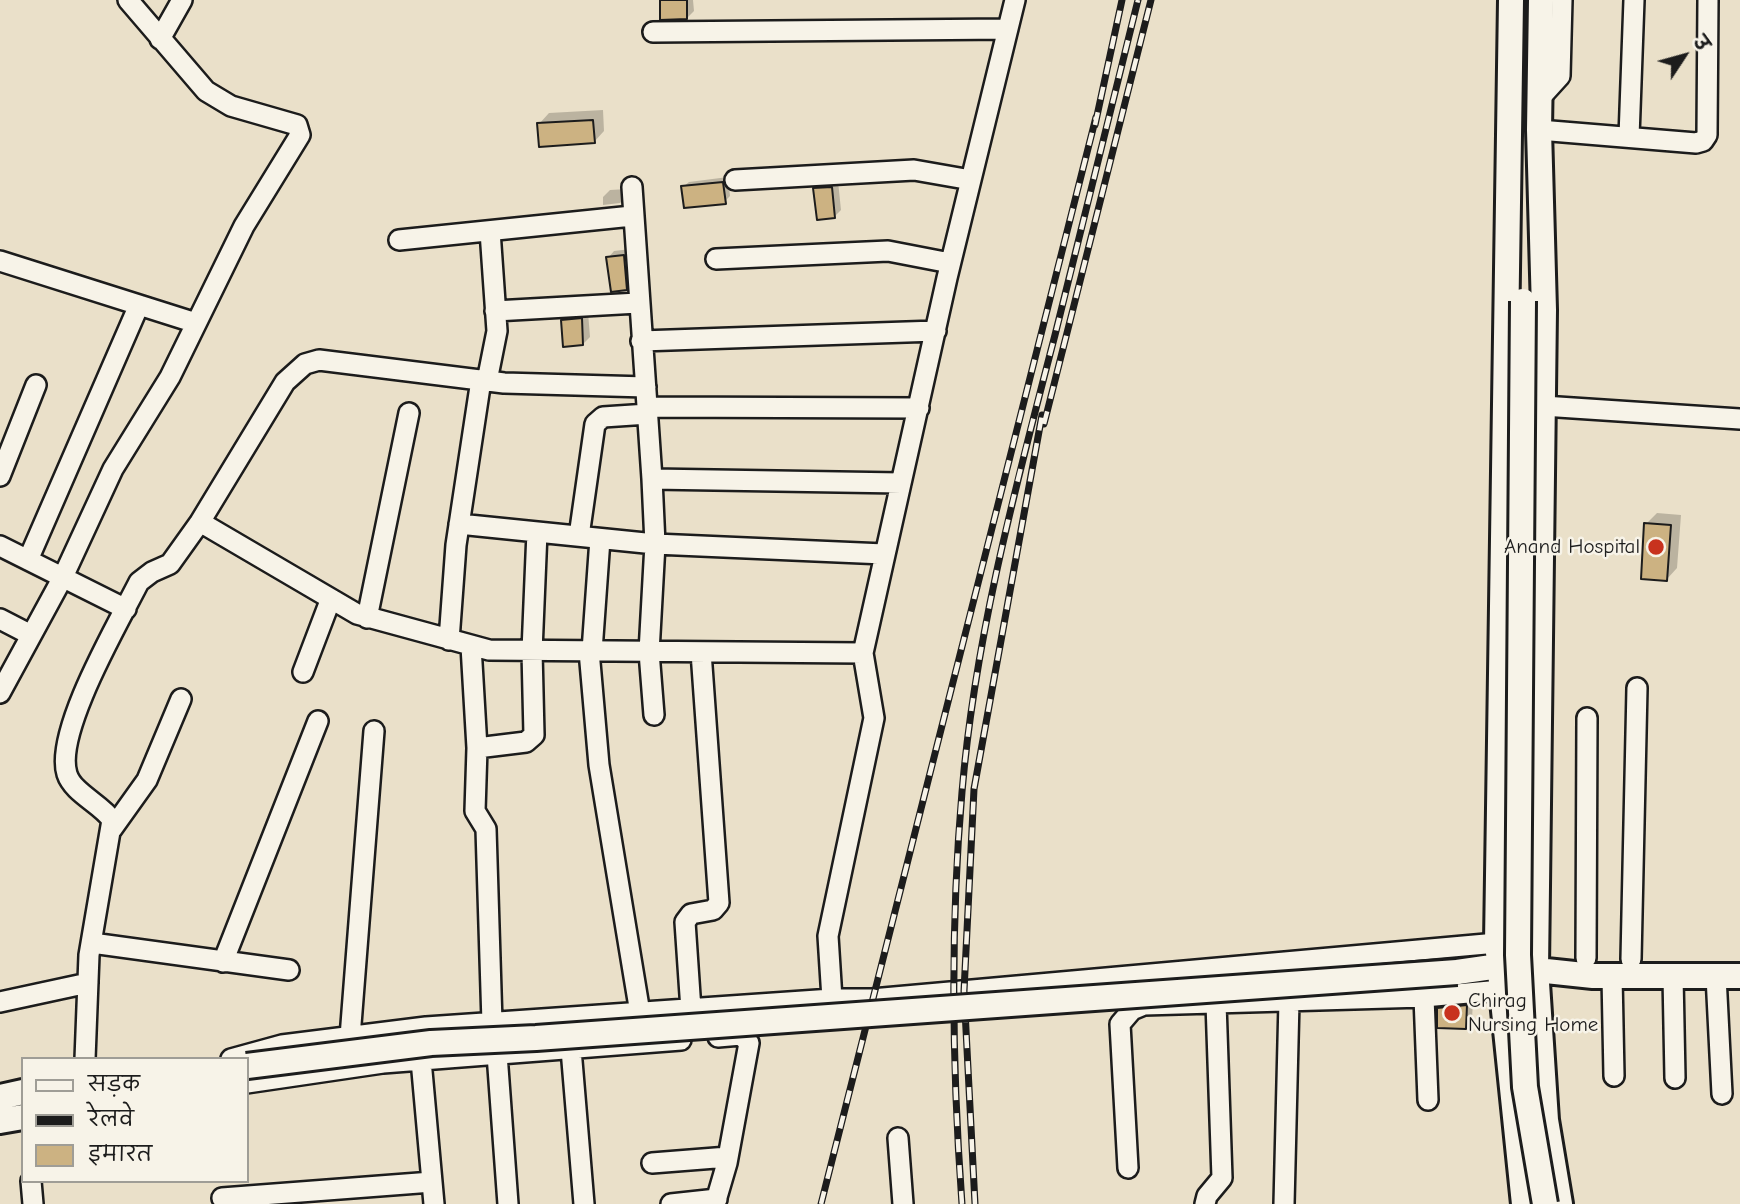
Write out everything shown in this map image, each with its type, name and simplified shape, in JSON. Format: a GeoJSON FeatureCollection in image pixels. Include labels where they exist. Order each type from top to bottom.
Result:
{"type":"FeatureCollection","features":[{"type":"Feature","properties":{"kind":"main road"},"geometry":{"type":"LineString","coordinates":[[1511,0],[1499,967],[1524,1204]]}},
{"type":"Feature","properties":{"kind":"main road"},"geometry":{"type":"LineString","coordinates":[[1541,0],[1539,130],[1543,406],[1543,969],[1546,1120],[1560,1204]]}},
{"type":"Feature","properties":{"kind":"main road"},"geometry":{"type":"LineString","coordinates":[[1508,176],[1522,205],[1518,955],[1525,1087],[1545,1204]]}},
{"type":"Feature","properties":{"kind":"main road"},"geometry":{"type":"LineString","coordinates":[[1522,205],[1540,181]]}},
{"type":"Feature","properties":{"kind":"main road"},"geometry":{"type":"LineString","coordinates":[[1543,969],[1586,958],[1740,961]]}},
{"type":"Feature","properties":{"kind":"main road"},"geometry":{"type":"LineString","coordinates":[[248,1066],[431,1043],[536,1038],[1499,967],[1612,976],[1728,976]]}},
{"type":"Feature","properties":{"kind":"main road"},"geometry":{"type":"LineString","coordinates":[[0,1097],[21,1092]]}},
{"type":"Feature","properties":{"kind":"main road"},"geometry":{"type":"LineString","coordinates":[[0,1121],[21,1117]]}},
{"type":"Feature","properties":{"kind":"street"},"geometry":{"type":"LineString","coordinates":[[1,690],[32,635],[72,581],[113,469],[164,387],[244,226],[297,141],[300,129],[291,122],[219,100],[196,83],[128,0]]}},
{"type":"Feature","properties":{"kind":"street"},"geometry":{"type":"LineString","coordinates":[[160,39],[182,0]]}},
{"type":"Feature","properties":{"kind":"street"},"geometry":{"type":"LineString","coordinates":[[832,999],[828,936],[874,718],[863,653],[950,263],[1015,0]]}},
{"type":"Feature","properties":{"kind":"street"},"geometry":{"type":"LineString","coordinates":[[1541,98],[1560,76],[1562,0]]}},
{"type":"Feature","properties":{"kind":"street"},"geometry":{"type":"LineString","coordinates":[[1629,138],[1634,0]]}},
{"type":"Feature","properties":{"kind":"street"},"geometry":{"type":"LineString","coordinates":[[1539,130],[1696,143],[1703,141],[1707,135],[1707,0]]}},
{"type":"Feature","properties":{"kind":"street"},"geometry":{"type":"LineString","coordinates":[[653,32],[1008,29]]}},
{"type":"Feature","properties":{"kind":"street"},"geometry":{"type":"LineString","coordinates":[[735,180],[914,170],[971,180]]}},
{"type":"Feature","properties":{"kind":"street"},"geometry":{"type":"LineString","coordinates":[[632,187],[655,544],[649,652],[654,715]]}},
{"type":"Feature","properties":{"kind":"street"},"geometry":{"type":"LineString","coordinates":[[399,240],[632,216]]}},
{"type":"Feature","properties":{"kind":"street"},"geometry":{"type":"LineString","coordinates":[[449,640],[459,524],[484,380],[496,341],[489,231]]}},
{"type":"Feature","properties":{"kind":"street"},"geometry":{"type":"LineString","coordinates":[[716,259],[880,251],[950,263]]}},
{"type":"Feature","properties":{"kind":"street"},"geometry":{"type":"LineString","coordinates":[[0,261],[196,323]]}},
{"type":"Feature","properties":{"kind":"street"},"geometry":{"type":"LineString","coordinates":[[495,311],[638,303]]}},
{"type":"Feature","properties":{"kind":"street"},"geometry":{"type":"LineString","coordinates":[[28,560],[139,305]]}},
{"type":"Feature","properties":{"kind":"street"},"geometry":{"type":"LineString","coordinates":[[641,341],[936,331]]}},
{"type":"Feature","properties":{"kind":"street"},"geometry":{"type":"LineString","coordinates":[[85,1057],[92,943],[112,820],[74,784],[65,764],[78,705],[139,582],[152,572],[170,564],[200,522],[285,382],[305,364],[319,360],[647,403],[919,408]]}},
{"type":"Feature","properties":{"kind":"street"},"geometry":{"type":"LineString","coordinates":[[0,476],[36,385]]}},
{"type":"Feature","properties":{"kind":"street"},"geometry":{"type":"LineString","coordinates":[[579,536],[595,424],[603,417],[647,403]]}},
{"type":"Feature","properties":{"kind":"street"},"geometry":{"type":"LineString","coordinates":[[1543,406],[1740,419]]}},
{"type":"Feature","properties":{"kind":"street"},"geometry":{"type":"LineString","coordinates":[[368,618],[409,413]]}},
{"type":"Feature","properties":{"kind":"street"},"geometry":{"type":"LineString","coordinates":[[652,479],[901,483]]}},
{"type":"Feature","properties":{"kind":"street"},"geometry":{"type":"LineString","coordinates":[[200,522],[330,601],[368,618],[471,646],[532,651],[863,653]]}},
{"type":"Feature","properties":{"kind":"street"},"geometry":{"type":"LineString","coordinates":[[459,524],[655,544],[884,554]]}},
{"type":"Feature","properties":{"kind":"street"},"geometry":{"type":"LineString","coordinates":[[477,748],[526,742],[534,735],[532,651],[537,532]]}},
{"type":"Feature","properties":{"kind":"street"},"geometry":{"type":"LineString","coordinates":[[600,538],[591,651],[597,751],[640,1013]]}},
{"type":"Feature","properties":{"kind":"street"},"geometry":{"type":"LineString","coordinates":[[0,547],[126,609]]}},
{"type":"Feature","properties":{"kind":"street"},"geometry":{"type":"LineString","coordinates":[[303,672],[330,601]]}},
{"type":"Feature","properties":{"kind":"street"},"geometry":{"type":"LineString","coordinates":[[0,619],[32,635]]}},
{"type":"Feature","properties":{"kind":"street"},"geometry":{"type":"LineString","coordinates":[[471,646],[477,748],[475,811],[486,829],[492,1023]]}},
{"type":"Feature","properties":{"kind":"street"},"geometry":{"type":"LineString","coordinates":[[691,1010],[685,922],[691,914],[713,910],[719,902],[701,652]]}},
{"type":"Feature","properties":{"kind":"street"},"geometry":{"type":"LineString","coordinates":[[1631,959],[1637,688]]}},
{"type":"Feature","properties":{"kind":"street"},"geometry":{"type":"LineString","coordinates":[[112,829],[147,780],[181,699]]}},
{"type":"Feature","properties":{"kind":"street"},"geometry":{"type":"LineString","coordinates":[[1586,958],[1587,718]]}},
{"type":"Feature","properties":{"kind":"street"},"geometry":{"type":"LineString","coordinates":[[223,962],[318,721]]}},
{"type":"Feature","properties":{"kind":"street"},"geometry":{"type":"LineString","coordinates":[[350,1037],[374,731]]}},
{"type":"Feature","properties":{"kind":"street"},"geometry":{"type":"LineString","coordinates":[[92,943],[289,970]]}},
{"type":"Feature","properties":{"kind":"street"},"geometry":{"type":"LineString","coordinates":[[1128,1168],[1120,1024],[1132,1010],[1144,1005],[1424,997],[1499,967]]}},
{"type":"Feature","properties":{"kind":"street"},"geometry":{"type":"LineString","coordinates":[[238,1057],[282,1045],[492,1023],[832,999],[1499,967]]}},
{"type":"Feature","properties":{"kind":"street"},"geometry":{"type":"LineString","coordinates":[[1612,976],[1614,1076]]}},
{"type":"Feature","properties":{"kind":"street"},"geometry":{"type":"LineString","coordinates":[[1673,976],[1675,1078]]}},
{"type":"Feature","properties":{"kind":"street"},"geometry":{"type":"LineString","coordinates":[[1722,1094],[1728,976]]}},
{"type":"Feature","properties":{"kind":"street"},"geometry":{"type":"LineString","coordinates":[[0,1002],[88,983]]}},
{"type":"Feature","properties":{"kind":"street"},"geometry":{"type":"LineString","coordinates":[[1424,997],[1429,1100]]}},
{"type":"Feature","properties":{"kind":"street"},"geometry":{"type":"LineString","coordinates":[[1284,1204],[1289,1001]]}},
{"type":"Feature","properties":{"kind":"street"},"geometry":{"type":"LineString","coordinates":[[1205,1204],[1207,1196],[1222,1178],[1216,1003]]}},
{"type":"Feature","properties":{"kind":"street"},"geometry":{"type":"LineString","coordinates":[[248,1083],[421,1060],[746,1036],[749,1043],[728,1157],[716,1201],[671,1204]]}},
{"type":"Feature","properties":{"kind":"street"},"geometry":{"type":"LineString","coordinates":[[571,1049],[584,1204]]}},
{"type":"Feature","properties":{"kind":"street"},"geometry":{"type":"LineString","coordinates":[[497,1054],[509,1204]]}},
{"type":"Feature","properties":{"kind":"street"},"geometry":{"type":"LineString","coordinates":[[421,1060],[433,1204]]}},
{"type":"Feature","properties":{"kind":"street"},"geometry":{"type":"LineString","coordinates":[[898,1138],[903,1204]]}},
{"type":"Feature","properties":{"kind":"street"},"geometry":{"type":"LineString","coordinates":[[652,1163],[728,1157]]}},
{"type":"Feature","properties":{"kind":"street"},"geometry":{"type":"LineString","coordinates":[[222,1195],[432,1182]]}},
{"type":"Feature","properties":{"kind":"street"},"geometry":{"type":"LineString","coordinates":[[31,1183],[33,1204]]}},
{"type":"Feature","properties":{"kind":"building"},"geometry":{"type":"Polygon","coordinates":[[[660,0],[687,0],[687,19],[660,20],[660,0]]]}},
{"type":"Feature","properties":{"kind":"building"},"geometry":{"type":"Polygon","coordinates":[[[593,120],[595,143],[539,147],[537,123],[593,120]]]}},
{"type":"Feature","properties":{"kind":"building"},"geometry":{"type":"Polygon","coordinates":[[[723,182],[726,204],[684,208],[681,186],[723,182]]]}},
{"type":"Feature","properties":{"kind":"building"},"geometry":{"type":"Polygon","coordinates":[[[832,187],[835,218],[817,220],[813,188],[832,187]]]}},
{"type":"Feature","properties":{"kind":"building"},"geometry":{"type":"Polygon","coordinates":[[[624,255],[627,290],[611,292],[606,257],[624,255]]]}},
{"type":"Feature","properties":{"kind":"building"},"geometry":{"type":"Polygon","coordinates":[[[582,318],[583,345],[563,347],[561,320],[582,318]]]}},
{"type":"Feature","properties":{"kind":"building"},"geometry":{"type":"Polygon","coordinates":[[[1644,523],[1671,525],[1667,581],[1641,579],[1644,523]]]}},
{"type":"Feature","properties":{"kind":"building"},"geometry":{"type":"Polygon","coordinates":[[[1467,1005],[1466,1029],[1437,1028],[1437,1008],[1467,1005]]]}},
{"type":"Feature","properties":{"kind":"railway"},"geometry":{"type":"LineString","coordinates":[[1095,125],[1122,0]]}},
{"type":"Feature","properties":{"kind":"railway"},"geometry":{"type":"LineString","coordinates":[[962,1204],[954,1050],[954,947],[958,844],[968,734],[987,619],[1012,505],[1138,0]]}},
{"type":"Feature","properties":{"kind":"railway"},"geometry":{"type":"LineString","coordinates":[[1044,424],[1151,0]]}},
{"type":"Feature","properties":{"kind":"railway"},"geometry":{"type":"LineString","coordinates":[[821,1204],[1096,117]]}},
{"type":"Feature","properties":{"kind":"railway"},"geometry":{"type":"LineString","coordinates":[[975,1204],[964,991],[974,789],[1042,415]]}},
{"type":"Feature","properties":{"kind":"place","name":"Anand Hospital"},"geometry":{"type":"Point","coordinates":[1656,547]}},
{"type":"Feature","properties":{"kind":"place","name":"Chirag Nursing Home"},"geometry":{"type":"Point","coordinates":[1452,1013]}}]}
